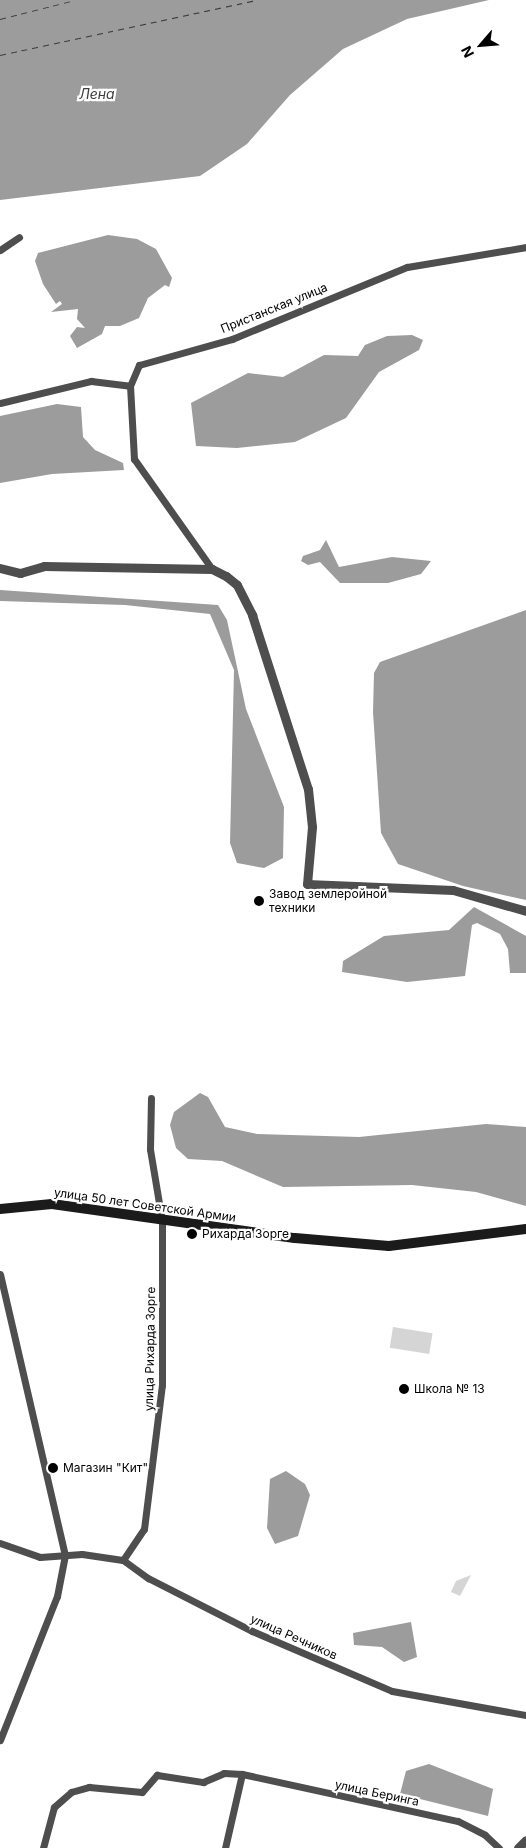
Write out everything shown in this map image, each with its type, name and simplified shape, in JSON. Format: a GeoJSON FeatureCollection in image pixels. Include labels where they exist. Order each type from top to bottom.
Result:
{"type":"FeatureCollection","features":[{"type":"Feature","properties":{"kind":"main road","name":"улица 50 лет Советской Армии"},"geometry":{"type":"LineString","coordinates":[[0,1209],[30,1202],[52,1204],[162,1221],[389,1246],[526,1229]]}},
{"type":"Feature","properties":{"kind":"street"},"geometry":{"type":"LineString","coordinates":[[0,250],[19,237]]}},
{"type":"Feature","properties":{"kind":"street","name":"Пристанская улица"},"geometry":{"type":"LineString","coordinates":[[212,569],[134,459],[130,386],[135,369],[144,361],[232,339],[407,267],[526,247]]}},
{"type":"Feature","properties":{"kind":"street"},"geometry":{"type":"LineString","coordinates":[[0,403],[91,381],[130,386]]}},
{"type":"Feature","properties":{"kind":"street"},"geometry":{"type":"LineString","coordinates":[[0,568],[20,573],[44,566],[212,569],[237,585],[252,615],[308,789],[312,827],[307,884],[453,890],[526,911]]}},
{"type":"Feature","properties":{"kind":"street","name":"улица Рихарда Зорге"},"geometry":{"type":"LineString","coordinates":[[123,1560],[144,1529],[160,1416],[162,1221],[150,1149],[151,1098]]}},
{"type":"Feature","properties":{"kind":"street"},"geometry":{"type":"LineString","coordinates":[[0,1274],[65,1555],[57,1596],[0,1740]]}},
{"type":"Feature","properties":{"kind":"street"},"geometry":{"type":"LineString","coordinates":[[0,1543],[30,1555],[65,1555],[123,1560]]}},
{"type":"Feature","properties":{"kind":"street","name":"улица Речников"},"geometry":{"type":"LineString","coordinates":[[123,1560],[148,1578],[252,1631],[392,1691],[526,1715]]}},
{"type":"Feature","properties":{"kind":"street","name":"улица Беринга"},"geometry":{"type":"LineString","coordinates":[[42,1848],[54,1807],[70,1792],[90,1787],[142,1792],[157,1775],[203,1782],[224,1773],[242,1774],[458,1821],[485,1834],[499,1848]]}},
{"type":"Feature","properties":{"kind":"street"},"geometry":{"type":"LineString","coordinates":[[225,1848],[242,1774]]}},
{"type":"Feature","properties":{"kind":"street"},"geometry":{"type":"LineString","coordinates":[[518,1848],[526,1840]]}},
{"type":"Feature","properties":{"kind":"shaded area"},"geometry":{"type":"Polygon","coordinates":[[[393,1327],[433,1333],[429,1354],[390,1348],[393,1327]]]}},
{"type":"Feature","properties":{"kind":"shaded area"},"geometry":{"type":"Polygon","coordinates":[[[471,1575],[460,1596],[451,1592],[456,1581],[471,1575]]]}},
{"type":"Feature","properties":{"kind":"water","name":"Лена"},"geometry":{"type":"Polygon","coordinates":[[[0,0],[489,0],[407,19],[343,49],[290,95],[247,144],[200,176],[0,200],[0,0]]]}},
{"type":"Feature","properties":{"kind":"water"},"geometry":{"type":"Polygon","coordinates":[[[108,235],[137,239],[156,249],[172,278],[169,287],[165,285],[148,298],[139,318],[120,326],[105,326],[102,334],[77,348],[70,336],[77,327],[85,328],[77,319],[78,309],[51,312],[62,304],[60,301],[56,304],[43,284],[35,261],[38,253],[108,235]]]}},
{"type":"Feature","properties":{"kind":"water"},"geometry":{"type":"Polygon","coordinates":[[[412,335],[423,340],[419,350],[379,372],[346,418],[295,442],[237,448],[196,446],[191,403],[248,373],[283,377],[324,355],[358,356],[365,345],[387,336],[412,335]]]}},
{"type":"Feature","properties":{"kind":"water"},"geometry":{"type":"Polygon","coordinates":[[[57,404],[81,407],[83,437],[95,450],[123,463],[124,470],[52,474],[0,483],[0,416],[57,404]]]}},
{"type":"Feature","properties":{"kind":"water"},"geometry":{"type":"Polygon","coordinates":[[[326,540],[339,567],[392,557],[431,561],[421,574],[388,583],[340,583],[320,562],[308,565],[301,561],[303,556],[320,550],[326,540]]]}},
{"type":"Feature","properties":{"kind":"water"},"geometry":{"type":"Polygon","coordinates":[[[0,590],[218,605],[227,620],[246,709],[284,807],[283,858],[264,868],[237,863],[230,843],[234,670],[210,614],[125,605],[0,601],[0,590]]]}},
{"type":"Feature","properties":{"kind":"water"},"geometry":{"type":"Polygon","coordinates":[[[526,610],[526,900],[463,886],[398,864],[381,833],[373,712],[374,673],[380,662],[526,610]]]}},
{"type":"Feature","properties":{"kind":"water"},"geometry":{"type":"Polygon","coordinates":[[[474,907],[526,936],[526,973],[510,973],[508,949],[500,934],[477,923],[472,925],[465,976],[407,982],[342,972],[343,961],[384,936],[449,930],[474,907]]]}},
{"type":"Feature","properties":{"kind":"water"},"geometry":{"type":"Polygon","coordinates":[[[200,1093],[208,1097],[225,1127],[257,1134],[359,1137],[486,1124],[526,1127],[526,1206],[476,1192],[412,1185],[283,1187],[222,1161],[188,1159],[176,1148],[170,1125],[174,1112],[200,1093]]]}},
{"type":"Feature","properties":{"kind":"water"},"geometry":{"type":"Polygon","coordinates":[[[286,1471],[305,1484],[310,1495],[298,1536],[275,1544],[267,1528],[270,1479],[286,1471]]]}},
{"type":"Feature","properties":{"kind":"water"},"geometry":{"type":"Polygon","coordinates":[[[411,1622],[417,1657],[404,1662],[382,1647],[354,1645],[353,1633],[411,1622]]]}},
{"type":"Feature","properties":{"kind":"water"},"geometry":{"type":"Polygon","coordinates":[[[429,1764],[493,1789],[488,1816],[400,1794],[406,1771],[429,1764]]]}},
{"type":"Feature","properties":{"kind":"ferry route"},"geometry":{"type":"LineString","coordinates":[[0,19],[75,0]]}},
{"type":"Feature","properties":{"kind":"ferry route"},"geometry":{"type":"LineString","coordinates":[[0,55],[256,0]]}},
{"type":"Feature","properties":{"kind":"place","name":"Завод землеройной техники"},"geometry":{"type":"Point","coordinates":[259,901]}},
{"type":"Feature","properties":{"kind":"place","name":"Рихарда Зорге"},"geometry":{"type":"Point","coordinates":[192,1234]}},
{"type":"Feature","properties":{"kind":"place","name":"Школа № 13"},"geometry":{"type":"Point","coordinates":[404,1389]}},
{"type":"Feature","properties":{"kind":"place","name":"Магазин \"Кит\""},"geometry":{"type":"Point","coordinates":[53,1468]}}]}
